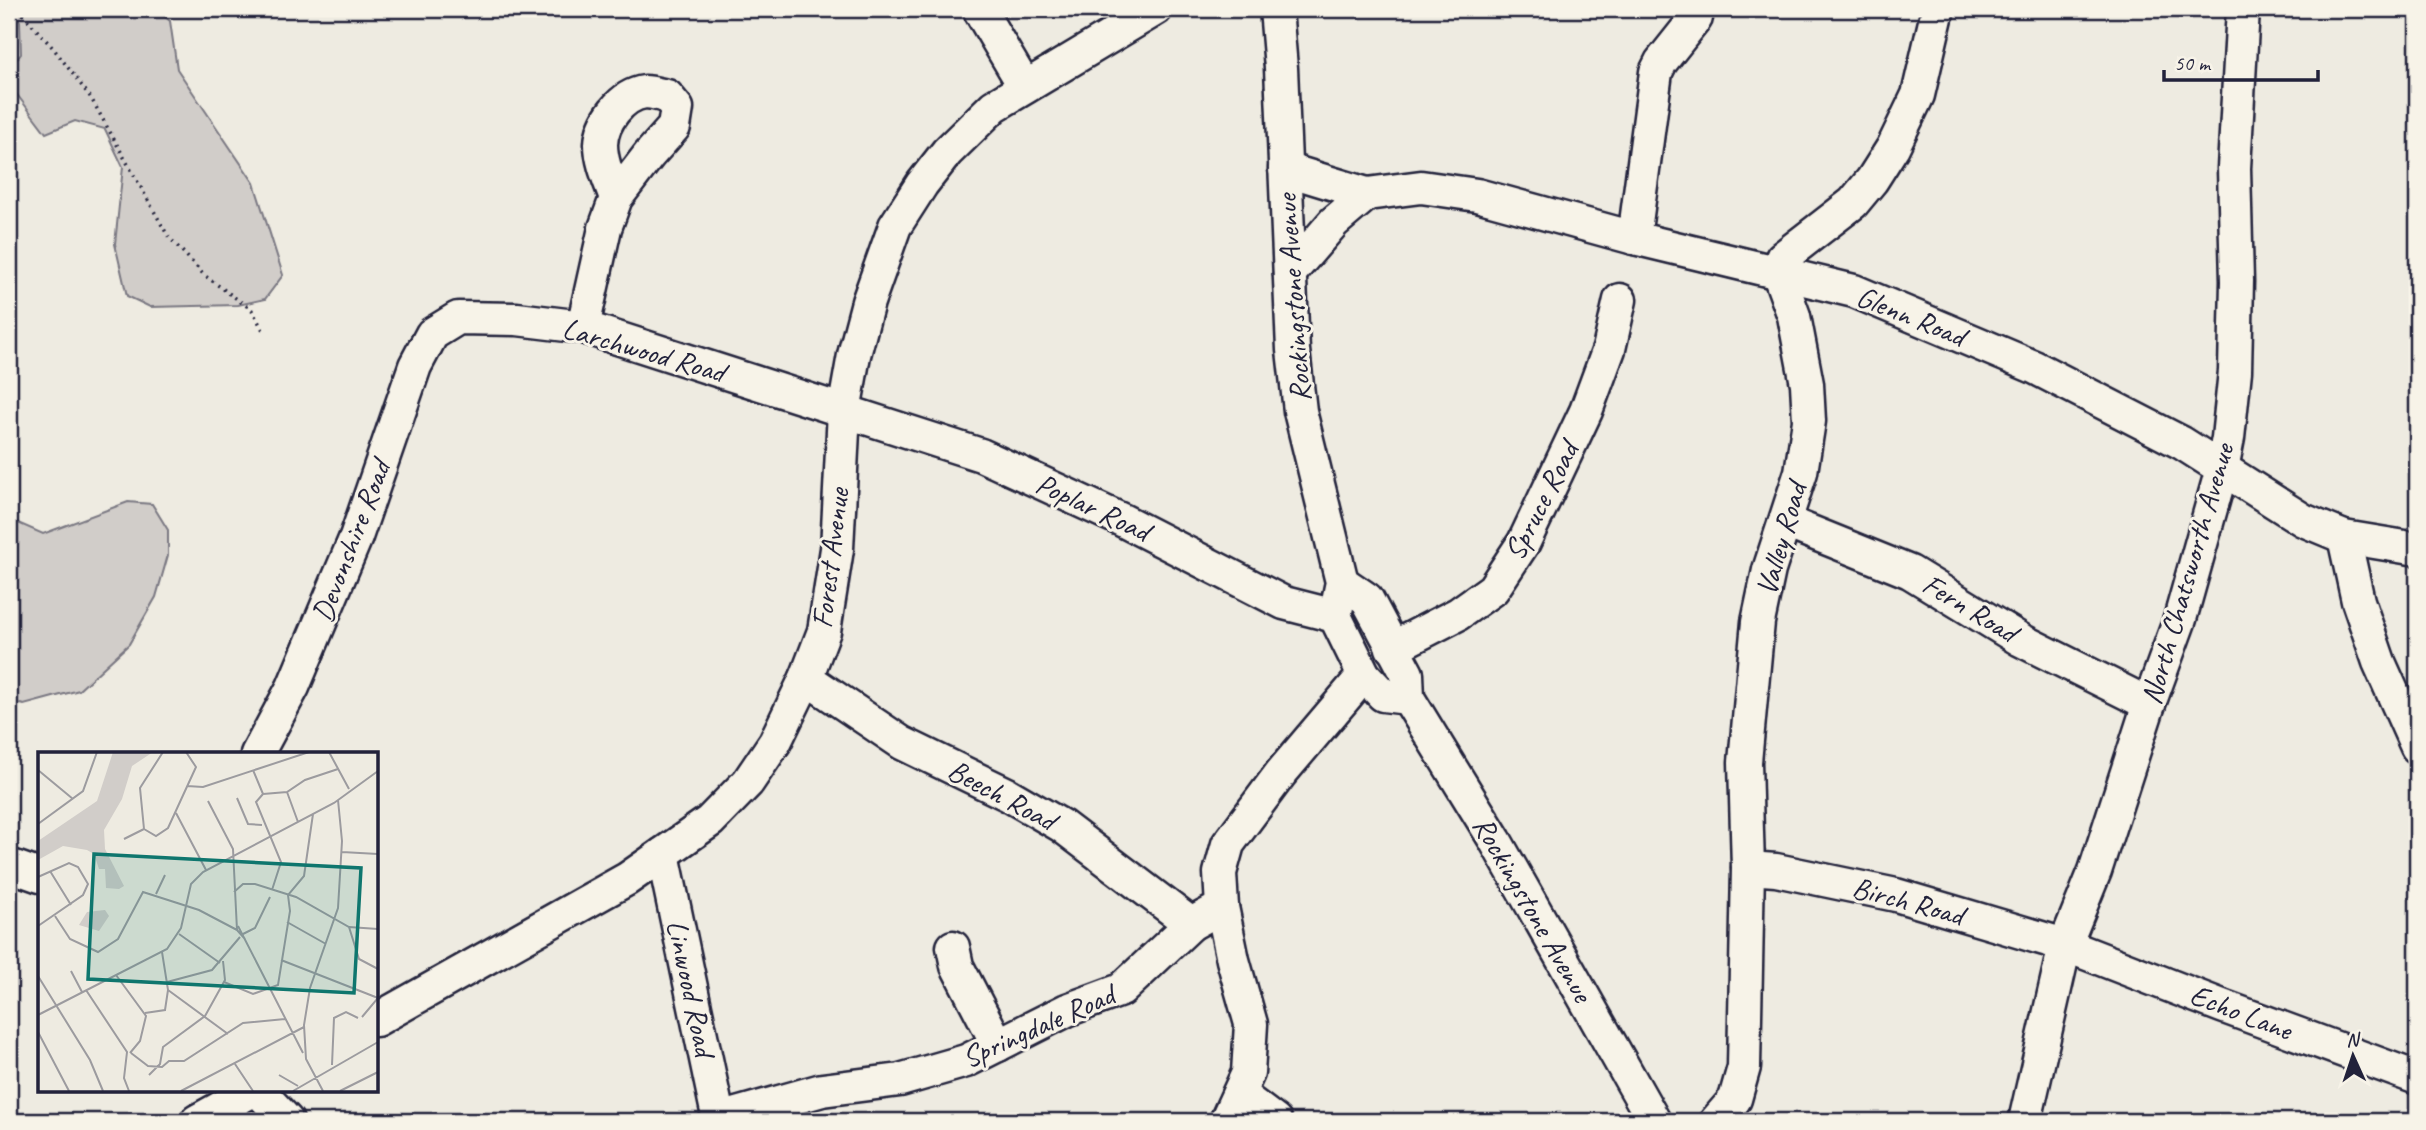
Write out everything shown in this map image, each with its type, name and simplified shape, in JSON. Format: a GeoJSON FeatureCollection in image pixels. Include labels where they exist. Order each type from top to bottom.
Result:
{"type":"FeatureCollection","features":[{"type":"Feature","properties":{"kind":"street"},"geometry":{"type":"LineString","coordinates":[[979,9],[1025,87]]}},
{"type":"Feature","properties":{"kind":"street","name":"Forest Avenue"},"geometry":{"type":"LineString","coordinates":[[378,1019],[627,879],[710,821],[748,782],[775,742],[806,678],[824,631],[837,549],[844,411],[854,355],[868,302],[895,226],[947,152],[994,106],[1156,9]]}},
{"type":"Feature","properties":{"kind":"street","name":"Rockingstone Avenue"},"geometry":{"type":"LineString","coordinates":[[1276,9],[1293,350],[1300,411],[1342,582],[1335,616]]}},
{"type":"Feature","properties":{"kind":"street"},"geometry":{"type":"LineString","coordinates":[[1634,238],[1656,72],[1696,18],[1697,9]]}},
{"type":"Feature","properties":{"kind":"street"},"geometry":{"type":"LineString","coordinates":[[1778,272],[1782,258],[1853,203],[1893,147],[1918,95],[1938,9]]}},
{"type":"Feature","properties":{"kind":"street","name":"North Chatsworth Avenue"},"geometry":{"type":"LineString","coordinates":[[2025,1121],[2065,946],[2095,871],[2149,704],[2180,619],[2222,469],[2235,371],[2237,281],[2234,168],[2243,9]]}},
{"type":"Feature","properties":{"kind":"street"},"geometry":{"type":"LineString","coordinates":[[583,327],[605,228],[616,198],[674,127],[677,108],[667,96],[645,92],[625,100],[608,119],[601,143],[604,167],[616,198]]}},
{"type":"Feature","properties":{"kind":"street","name":"Glenn Road"},"geometry":{"type":"LineString","coordinates":[[1284,169],[1367,194],[1421,187],[1477,195],[1634,238],[1854,291],[2034,367],[2182,443],[2303,520],[2344,537],[2417,550]]}},
{"type":"Feature","properties":{"kind":"street"},"geometry":{"type":"LineString","coordinates":[[1290,274],[1334,222],[1367,194]]}},
{"type":"Feature","properties":{"kind":"street","name":"Valley Road"},"geometry":{"type":"LineString","coordinates":[[1716,1121],[1735,1099],[1744,1067],[1748,868],[1745,762],[1758,622],[1769,570],[1801,472],[1809,421],[1807,384],[1794,316],[1778,272]]}},
{"type":"Feature","properties":{"kind":"street","name":"Spruce Road"},"geometry":{"type":"LineString","coordinates":[[1392,648],[1458,614],[1493,589],[1506,570],[1524,542],[1586,411],[1609,349],[1620,300]]}},
{"type":"Feature","properties":{"kind":"street","name":"Larchwood Road"},"geometry":{"type":"LineString","coordinates":[[441,327],[458,318],[517,319],[583,327],[844,411]]}},
{"type":"Feature","properties":{"kind":"street","name":"Devonshire Road"},"geometry":{"type":"LineString","coordinates":[[258,752],[293,687],[356,537],[415,366],[432,334],[441,327]]}},
{"type":"Feature","properties":{"kind":"street","name":"Poplar Road"},"geometry":{"type":"LineString","coordinates":[[844,411],[981,455],[1122,520],[1284,603],[1335,616]]}},
{"type":"Feature","properties":{"kind":"street","name":"Fern Road"},"geometry":{"type":"LineString","coordinates":[[1786,522],[1910,572],[2021,640],[2149,704]]}},
{"type":"Feature","properties":{"kind":"street"},"geometry":{"type":"LineString","coordinates":[[2344,537],[2358,601],[2375,650],[2417,747]]}},
{"type":"Feature","properties":{"kind":"street","name":"Rockingstone Avenue"},"geometry":{"type":"LineString","coordinates":[[1342,582],[1367,599],[1407,674],[1408,698],[1495,840],[1654,1121]]}},
{"type":"Feature","properties":{"kind":"street"},"geometry":{"type":"LineString","coordinates":[[1335,616],[1364,675],[1383,695],[1408,698]]}},
{"type":"Feature","properties":{"kind":"street"},"geometry":{"type":"LineString","coordinates":[[1275,1121],[1233,1107],[1248,1073],[1251,1024],[1233,960],[1220,873],[1228,844],[1281,773],[1364,675]]}},
{"type":"Feature","properties":{"kind":"street","name":"Beech Road"},"geometry":{"type":"LineString","coordinates":[[806,678],[902,743],[1007,794],[1062,826],[1191,924]]}},
{"type":"Feature","properties":{"kind":"street","name":"Linwood Road"},"geometry":{"type":"LineString","coordinates":[[663,854],[719,1120]]}},
{"type":"Feature","properties":{"kind":"street"},"geometry":{"type":"LineString","coordinates":[[9,865],[38,875]]}},
{"type":"Feature","properties":{"kind":"street","name":"Birch Road"},"geometry":{"type":"LineString","coordinates":[[1748,868],[1776,870],[1896,895],[2065,946]]}},
{"type":"Feature","properties":{"kind":"street","name":"Springdale Road"},"geometry":{"type":"LineString","coordinates":[[719,1120],[822,1090],[900,1080],[966,1061],[1067,1010],[1121,990],[1191,924],[1223,906]]}},
{"type":"Feature","properties":{"kind":"street","name":"Echo Lane"},"geometry":{"type":"LineString","coordinates":[[2065,946],[2417,1078]]}},
{"type":"Feature","properties":{"kind":"street"},"geometry":{"type":"LineString","coordinates":[[953,947],[957,966],[998,1045]]}},
{"type":"Feature","properties":{"kind":"street"},"geometry":{"type":"LineString","coordinates":[[197,1121],[249,1092]]}},
{"type":"Feature","properties":{"kind":"street"},"geometry":{"type":"LineString","coordinates":[[260,1092],[287,1121]]}},
{"type":"Feature","properties":{"kind":"path"},"geometry":{"type":"LineString","coordinates":[[18,9],[54,49],[91,98],[168,236],[204,275],[252,310],[264,332]]}},
{"type":"Feature","properties":{"kind":"shaded area"},"geometry":{"type":"Polygon","coordinates":[[[12,9],[156,9],[170,21],[177,69],[254,183],[283,275],[265,299],[238,305],[150,307],[127,296],[115,244],[123,167],[105,129],[75,121],[46,133],[9,84],[9,69],[21,54],[20,21],[12,9]]]}},
{"type":"Feature","properties":{"kind":"shaded area"},"geometry":{"type":"Polygon","coordinates":[[[128,502],[152,504],[168,530],[168,555],[156,597],[129,644],[79,690],[24,705],[9,701],[9,519],[43,534],[128,502]]]}}]}
